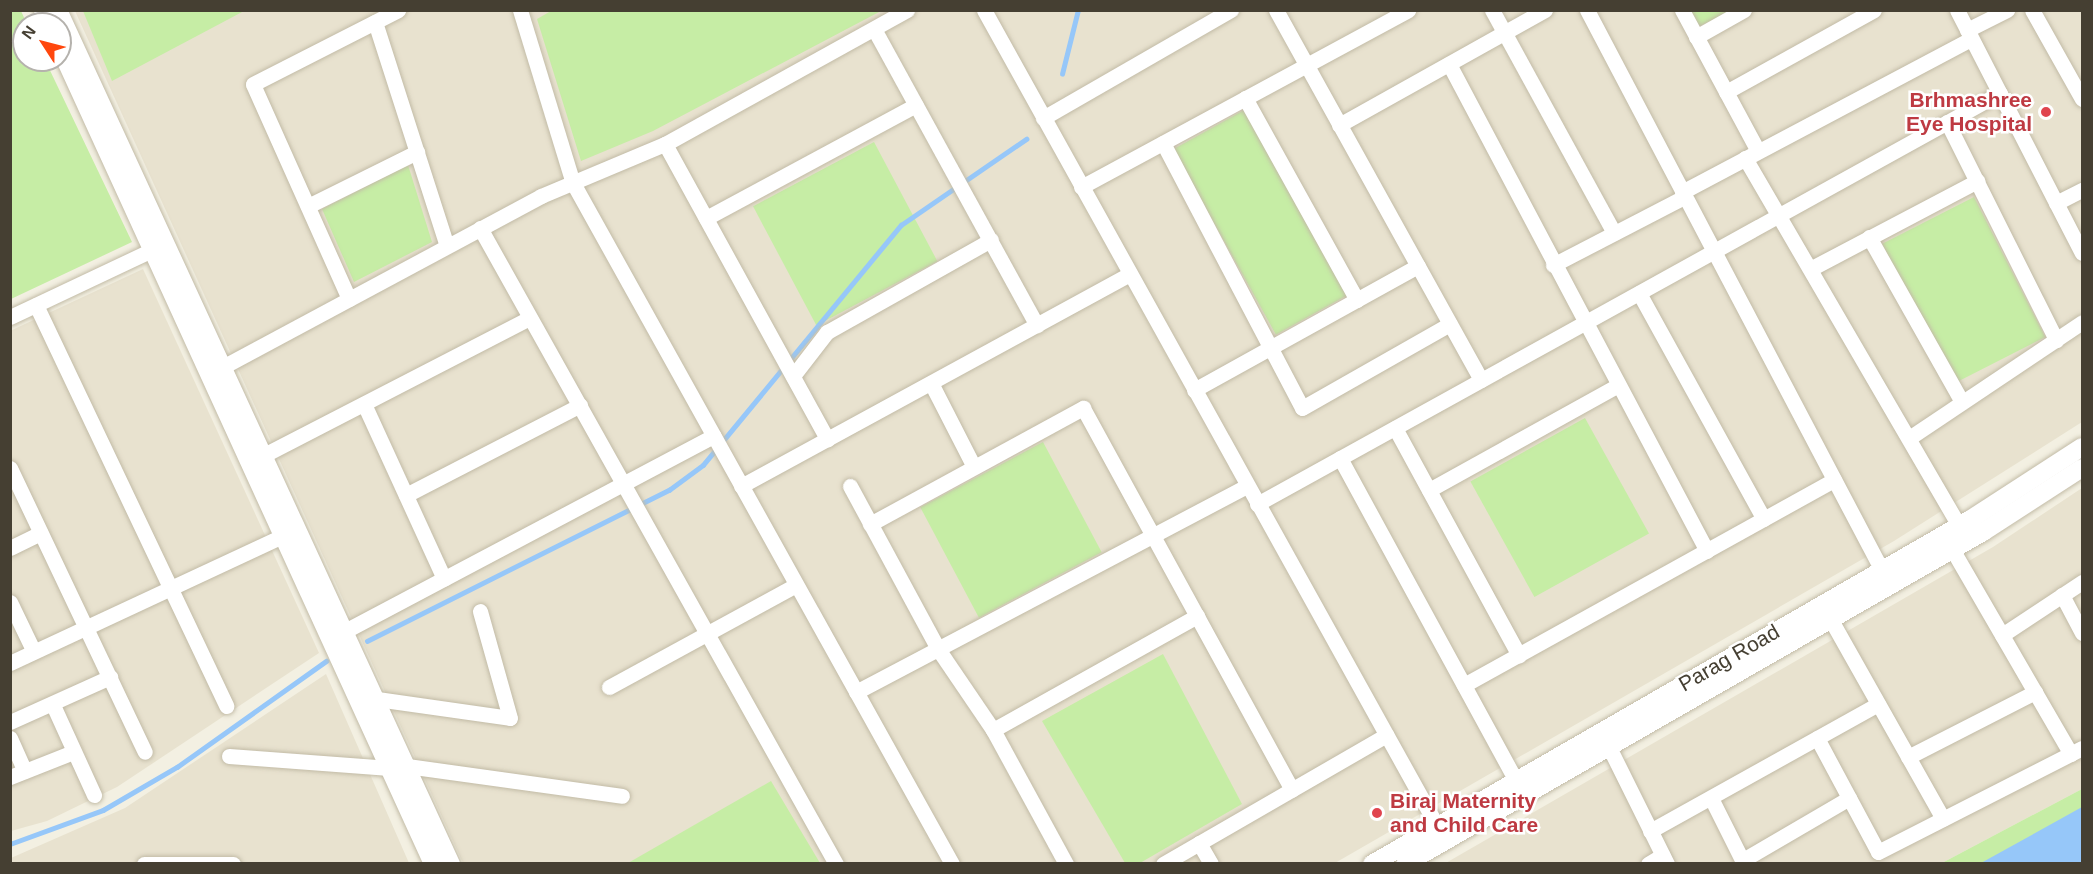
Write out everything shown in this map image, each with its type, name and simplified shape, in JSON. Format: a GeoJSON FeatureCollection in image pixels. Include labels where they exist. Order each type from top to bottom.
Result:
{"type":"FeatureCollection","features":[{"type":"Feature","properties":{"kind":"street"},"geometry":{"type":"LineString","coordinates":[[58,10],[159,246],[216,370],[399,767],[451,864]]}},
{"type":"Feature","properties":{"kind":"street"},"geometry":{"type":"LineString","coordinates":[[349,299],[254,84],[398,10]]}},
{"type":"Feature","properties":{"kind":"street"},"geometry":{"type":"LineString","coordinates":[[216,370],[480,228],[573,183],[665,144],[907,10]]}},
{"type":"Feature","properties":{"kind":"street"},"geometry":{"type":"LineString","coordinates":[[984,10],[1441,833]]}},
{"type":"Feature","properties":{"kind":"street"},"geometry":{"type":"LineString","coordinates":[[1043,118],[1231,10]]}},
{"type":"Feature","properties":{"kind":"street"},"geometry":{"type":"LineString","coordinates":[[1276,10],[1481,380]]}},
{"type":"Feature","properties":{"kind":"street"},"geometry":{"type":"LineString","coordinates":[[1081,187],[1408,10]]}},
{"type":"Feature","properties":{"kind":"street"},"geometry":{"type":"LineString","coordinates":[[1492,10],[1503,34],[1614,233]]}},
{"type":"Feature","properties":{"kind":"street"},"geometry":{"type":"LineString","coordinates":[[1339,125],[1545,10]]}},
{"type":"Feature","properties":{"kind":"street"},"geometry":{"type":"LineString","coordinates":[[1587,10],[1886,578]]}},
{"type":"Feature","properties":{"kind":"street"},"geometry":{"type":"LineString","coordinates":[[1682,10],[1726,92],[1751,154],[1782,215],[1959,526]]}},
{"type":"Feature","properties":{"kind":"street"},"geometry":{"type":"LineString","coordinates":[[1696,37],[1744,10]]}},
{"type":"Feature","properties":{"kind":"street"},"geometry":{"type":"LineString","coordinates":[[1726,92],[1874,10]]}},
{"type":"Feature","properties":{"kind":"street"},"geometry":{"type":"LineString","coordinates":[[1957,10],[2082,253]]}},
{"type":"Feature","properties":{"kind":"street"},"geometry":{"type":"LineString","coordinates":[[1553,265],[1969,34],[2007,10]]}},
{"type":"Feature","properties":{"kind":"street"},"geometry":{"type":"LineString","coordinates":[[2032,10],[2082,99]]}},
{"type":"Feature","properties":{"kind":"street"},"geometry":{"type":"LineString","coordinates":[[523,12],[573,183],[952,864]]}},
{"type":"Feature","properties":{"kind":"street"},"geometry":{"type":"LineString","coordinates":[[375,22],[447,246]]}},
{"type":"Feature","properties":{"kind":"street"},"geometry":{"type":"LineString","coordinates":[[874,28],[1037,325]]}},
{"type":"Feature","properties":{"kind":"street"},"geometry":{"type":"LineString","coordinates":[[1449,64],[1584,324],[1707,551]]}},
{"type":"Feature","properties":{"kind":"street"},"geometry":{"type":"LineString","coordinates":[[72,72],[159,246]]}},
{"type":"Feature","properties":{"kind":"street"},"geometry":{"type":"LineString","coordinates":[[1257,504],[2000,93]]}},
{"type":"Feature","properties":{"kind":"street"},"geometry":{"type":"LineString","coordinates":[[1245,98],[1357,300]]}},
{"type":"Feature","properties":{"kind":"street"},"geometry":{"type":"LineString","coordinates":[[706,218],[916,105]]}},
{"type":"Feature","properties":{"kind":"street"},"geometry":{"type":"LineString","coordinates":[[1947,122],[2056,340]]}},
{"type":"Feature","properties":{"kind":"street"},"geometry":{"type":"LineString","coordinates":[[1163,143],[1268,348],[1302,408],[1450,324]]}},
{"type":"Feature","properties":{"kind":"street"},"geometry":{"type":"LineString","coordinates":[[665,144],[827,439]]}},
{"type":"Feature","properties":{"kind":"street"},"geometry":{"type":"LineString","coordinates":[[308,206],[417,152]]}},
{"type":"Feature","properties":{"kind":"street"},"geometry":{"type":"LineString","coordinates":[[1812,268],[1977,180]]}},
{"type":"Feature","properties":{"kind":"street"},"geometry":{"type":"LineString","coordinates":[[2056,203],[2082,190]]}},
{"type":"Feature","properties":{"kind":"street"},"geometry":{"type":"LineString","coordinates":[[480,228],[836,864]]}},
{"type":"Feature","properties":{"kind":"street"},"geometry":{"type":"LineString","coordinates":[[1869,237],[1962,402]]}},
{"type":"Feature","properties":{"kind":"street"},"geometry":{"type":"LineString","coordinates":[[791,373],[827,332],[991,240]]}},
{"type":"Feature","properties":{"kind":"street"},"geometry":{"type":"LineString","coordinates":[[10,317],[159,246]]}},
{"type":"Feature","properties":{"kind":"street"},"geometry":{"type":"LineString","coordinates":[[1194,390],[1418,266]]}},
{"type":"Feature","properties":{"kind":"street"},"geometry":{"type":"LineString","coordinates":[[741,486],[1130,274]]}},
{"type":"Feature","properties":{"kind":"street"},"geometry":{"type":"LineString","coordinates":[[1639,293],[1764,519]]}},
{"type":"Feature","properties":{"kind":"street"},"geometry":{"type":"LineString","coordinates":[[36,305],[226,706]]}},
{"type":"Feature","properties":{"kind":"street"},"geometry":{"type":"LineString","coordinates":[[264,455],[530,318]]}},
{"type":"Feature","properties":{"kind":"street"},"geometry":{"type":"LineString","coordinates":[[1909,438],[2082,322]]}},
{"type":"Feature","properties":{"kind":"street"},"geometry":{"type":"LineString","coordinates":[[216,370],[264,455],[291,532],[345,631],[377,699],[433,864]]}},
{"type":"Feature","properties":{"kind":"street"},"geometry":{"type":"LineString","coordinates":[[931,383],[974,467]]}},
{"type":"Feature","properties":{"kind":"street"},"geometry":{"type":"LineString","coordinates":[[1429,490],[1617,386]]}},
{"type":"Feature","properties":{"kind":"street"},"geometry":{"type":"LineString","coordinates":[[364,404],[444,579]]}},
{"type":"Feature","properties":{"kind":"street"},"geometry":{"type":"LineString","coordinates":[[406,495],[580,405]]}},
{"type":"Feature","properties":{"kind":"street"},"geometry":{"type":"LineString","coordinates":[[870,524],[1083,408],[1292,789]]}},
{"type":"Feature","properties":{"kind":"street"},"geometry":{"type":"LineString","coordinates":[[1395,428],[1519,655]]}},
{"type":"Feature","properties":{"kind":"street"},"geometry":{"type":"LineString","coordinates":[[345,631],[444,579],[627,490],[715,438]]}},
{"type":"Feature","properties":{"kind":"street","name":"Parag Road"},"geometry":{"type":"LineString","coordinates":[[1372,864],[1441,833],[1609,747],[1831,620],[1959,526],[2082,447]]}},
{"type":"Feature","properties":{"kind":"street"},"geometry":{"type":"LineString","coordinates":[[1340,458],[1516,781]]}},
{"type":"Feature","properties":{"kind":"street"},"geometry":{"type":"LineString","coordinates":[[10,468],[15,488],[41,533],[145,752]]}},
{"type":"Feature","properties":{"kind":"street","name":"Parag Road"},"geometry":{"type":"LineString","coordinates":[[1405,864],[1441,833],[1516,781],[1886,578],[1952,549],[2082,468]]}},
{"type":"Feature","properties":{"kind":"street"},"geometry":{"type":"LineString","coordinates":[[1464,685],[1834,480]]}},
{"type":"Feature","properties":{"kind":"street"},"geometry":{"type":"LineString","coordinates":[[850,486],[938,649],[993,730],[1066,864]]}},
{"type":"Feature","properties":{"kind":"street"},"geometry":{"type":"LineString","coordinates":[[856,692],[1247,486]]}},
{"type":"Feature","properties":{"kind":"street"},"geometry":{"type":"LineString","coordinates":[[10,663],[291,532]]}},
{"type":"Feature","properties":{"kind":"street"},"geometry":{"type":"LineString","coordinates":[[10,548],[41,533]]}},
{"type":"Feature","properties":{"kind":"street"},"geometry":{"type":"LineString","coordinates":[[1817,738],[1878,852],[2077,751],[2035,692],[1952,549]]}},
{"type":"Feature","properties":{"kind":"street"},"geometry":{"type":"LineString","coordinates":[[2002,635],[2082,582]]}},
{"type":"Feature","properties":{"kind":"street"},"geometry":{"type":"LineString","coordinates":[[609,687],[796,585]]}},
{"type":"Feature","properties":{"kind":"street"},"geometry":{"type":"LineString","coordinates":[[2062,596],[2082,633]]}},
{"type":"Feature","properties":{"kind":"street"},"geometry":{"type":"LineString","coordinates":[[11,602],[34,652]]}},
{"type":"Feature","properties":{"kind":"street"},"geometry":{"type":"LineString","coordinates":[[377,699],[510,718],[480,611]]}},
{"type":"Feature","properties":{"kind":"street"},"geometry":{"type":"LineString","coordinates":[[993,730],[1197,616]]}},
{"type":"Feature","properties":{"kind":"street"},"geometry":{"type":"LineString","coordinates":[[1831,620],[1943,819]]}},
{"type":"Feature","properties":{"kind":"street"},"geometry":{"type":"LineString","coordinates":[[10,722],[110,678]]}},
{"type":"Feature","properties":{"kind":"street"},"geometry":{"type":"LineString","coordinates":[[1908,757],[2035,692]]}},
{"type":"Feature","properties":{"kind":"street"},"geometry":{"type":"LineString","coordinates":[[1650,831],[1878,704]]}},
{"type":"Feature","properties":{"kind":"street"},"geometry":{"type":"LineString","coordinates":[[53,705],[94,795]]}},
{"type":"Feature","properties":{"kind":"street"},"geometry":{"type":"LineString","coordinates":[[1163,864],[1386,735]]}},
{"type":"Feature","properties":{"kind":"street"},"geometry":{"type":"LineString","coordinates":[[10,738],[25,771]]}},
{"type":"Feature","properties":{"kind":"street"},"geometry":{"type":"LineString","coordinates":[[1609,747],[1665,860],[1648,864]]}},
{"type":"Feature","properties":{"kind":"street"},"geometry":{"type":"LineString","coordinates":[[10,777],[73,752]]}},
{"type":"Feature","properties":{"kind":"street"},"geometry":{"type":"LineString","coordinates":[[229,756],[399,767],[622,796]]}},
{"type":"Feature","properties":{"kind":"street"},"geometry":{"type":"LineString","coordinates":[[1711,798],[1744,862],[1849,798]]}},
{"type":"Feature","properties":{"kind":"street"},"geometry":{"type":"LineString","coordinates":[[1199,843],[1211,864]]}},
{"type":"Feature","properties":{"kind":"street"},"geometry":{"type":"LineString","coordinates":[[144,864],[233,864]]}},
{"type":"Feature","properties":{"kind":"shaded area"},"geometry":{"type":"Polygon","coordinates":[[[75,11],[2082,11],[2082,422],[1894,541],[1335,863],[463,863],[75,11]]]}},
{"type":"Feature","properties":{"kind":"shaded area"},"geometry":{"type":"Polygon","coordinates":[[[143,269],[319,653],[117,787],[47,821],[11,831],[10,331],[143,269]]]}},
{"type":"Feature","properties":{"kind":"shaded area"},"geometry":{"type":"Polygon","coordinates":[[[2082,488],[2082,789],[1942,863],[1444,864],[1993,547],[2082,488]]]}},
{"type":"Feature","properties":{"kind":"shaded area"},"geometry":{"type":"Polygon","coordinates":[[[326,674],[409,863],[11,864],[11,858],[125,808],[326,674]]]}},
{"type":"Feature","properties":{"kind":"green space"},"geometry":{"type":"Polygon","coordinates":[[[10,11],[21,11],[12,12],[12,72],[51,72],[132,242],[11,299],[10,11]]]}},
{"type":"Feature","properties":{"kind":"green space"},"geometry":{"type":"Polygon","coordinates":[[[83,11],[244,11],[112,81],[83,11]]]}},
{"type":"Feature","properties":{"kind":"green space"},"geometry":{"type":"Polygon","coordinates":[[[551,11],[881,11],[653,131],[581,161],[537,19],[551,11]]]}},
{"type":"Feature","properties":{"kind":"green space"},"geometry":{"type":"Polygon","coordinates":[[[1689,11],[1730,11],[1698,27],[1689,11]]]}},
{"type":"Feature","properties":{"kind":"green space"},"geometry":{"type":"Polygon","coordinates":[[[1244,110],[1347,295],[1276,335],[1173,149],[1244,110]]]}},
{"type":"Feature","properties":{"kind":"green space"},"geometry":{"type":"Polygon","coordinates":[[[874,142],[937,261],[816,326],[753,206],[874,142]]]}},
{"type":"Feature","properties":{"kind":"green space"},"geometry":{"type":"Polygon","coordinates":[[[408,165],[432,242],[354,282],[322,209],[408,165]]]}},
{"type":"Feature","properties":{"kind":"green space"},"geometry":{"type":"Polygon","coordinates":[[[1974,197],[2045,337],[1954,384],[1882,244],[1974,197]]]}},
{"type":"Feature","properties":{"kind":"green space"},"geometry":{"type":"Polygon","coordinates":[[[1585,418],[1649,533],[1534,597],[1470,482],[1585,418]]]}},
{"type":"Feature","properties":{"kind":"green space"},"geometry":{"type":"Polygon","coordinates":[[[1043,442],[1102,552],[979,618],[920,507],[1043,442]]]}},
{"type":"Feature","properties":{"kind":"green space"},"geometry":{"type":"Polygon","coordinates":[[[1163,654],[1242,804],[1140,863],[1125,863],[1042,721],[1163,654]]]}},
{"type":"Feature","properties":{"kind":"green space"},"geometry":{"type":"Polygon","coordinates":[[[771,781],[820,863],[628,863],[771,781]]]}},
{"type":"Feature","properties":{"kind":"green space"},"geometry":{"type":"Polygon","coordinates":[[[2082,789],[2082,863],[1942,863],[2082,789]]]}},
{"type":"Feature","properties":{"kind":"water"},"geometry":{"type":"Polygon","coordinates":[[[2082,807],[2082,863],[1981,863],[2055,822],[2082,807]]]}},
{"type":"Feature","properties":{"kind":"waterway"},"geometry":{"type":"LineString","coordinates":[[1062,74],[1078,10]]}},
{"type":"Feature","properties":{"kind":"waterway"},"geometry":{"type":"LineString","coordinates":[[367,641],[669,490],[703,465],[901,225],[1026,139]]}},
{"type":"Feature","properties":{"kind":"waterway"},"geometry":{"type":"LineString","coordinates":[[10,844],[103,810],[177,767],[326,661]]}},
{"type":"Feature","properties":{"kind":"place","name":"Brhmashree Eye Hospital"},"geometry":{"type":"Point","coordinates":[2046,112]}},
{"type":"Feature","properties":{"kind":"place","name":"Biraj Maternity and Child Care"},"geometry":{"type":"Point","coordinates":[1377,813]}}]}
